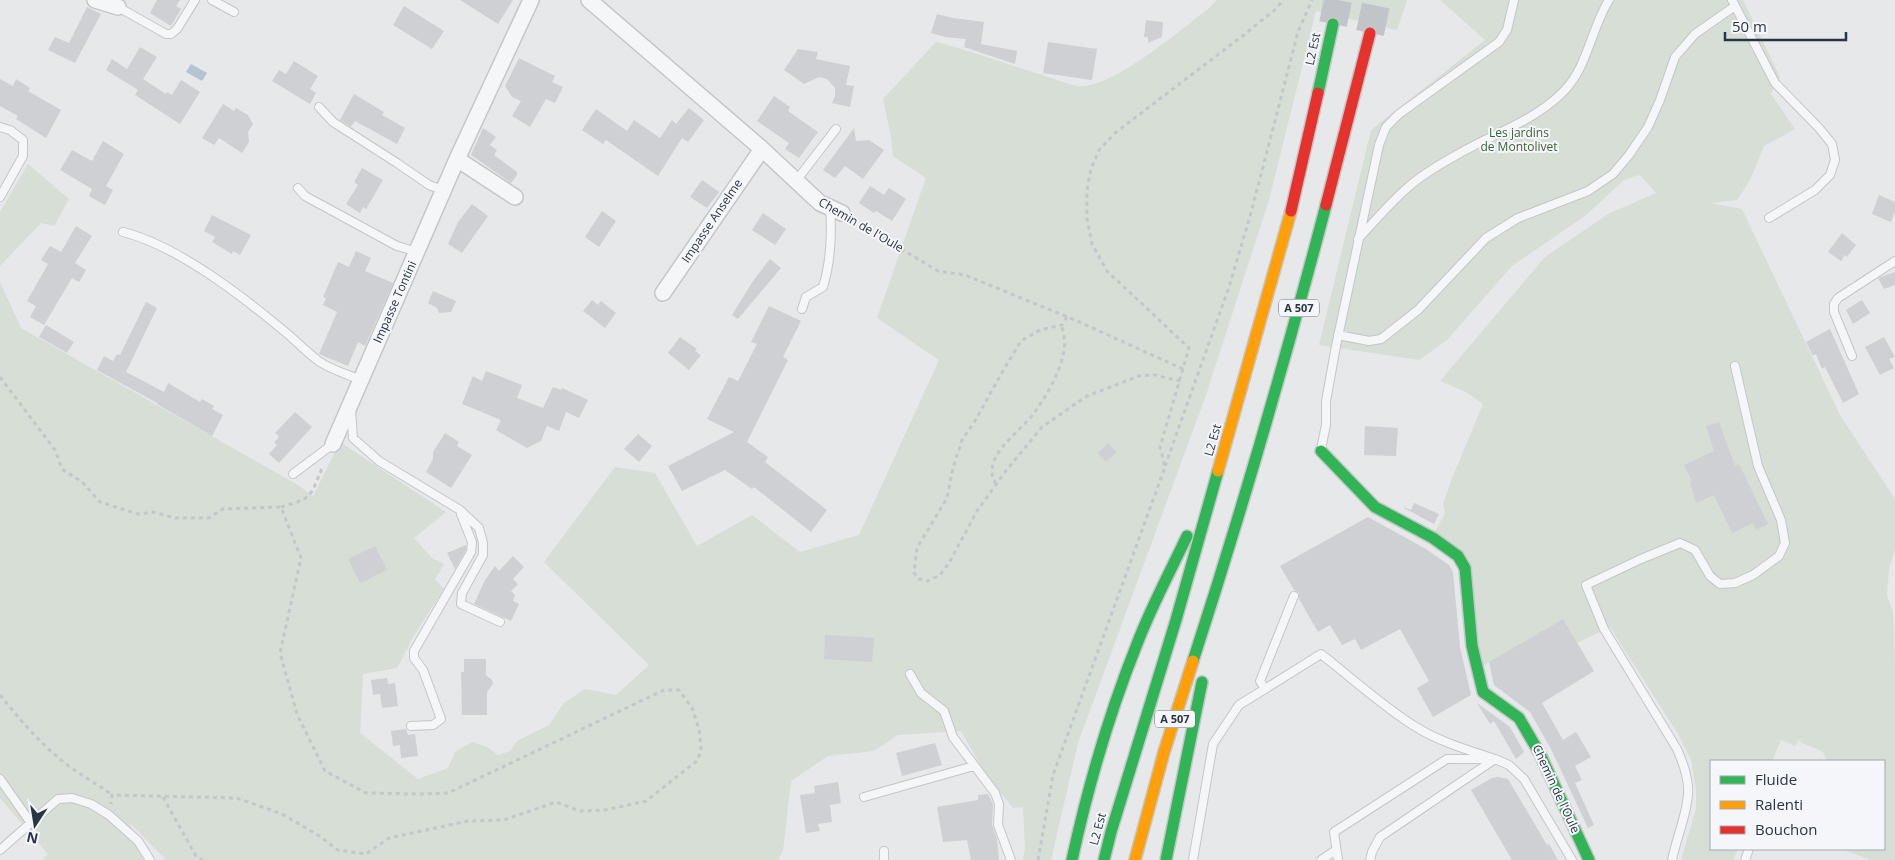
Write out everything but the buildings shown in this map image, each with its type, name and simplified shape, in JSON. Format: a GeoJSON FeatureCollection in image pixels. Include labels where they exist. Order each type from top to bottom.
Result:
{"type":"FeatureCollection","features":[{"type":"Feature","properties":{"kind":"main road","name":"L2 Est"},"geometry":{"type":"LineString","coordinates":[[1104,860],[1176,620],[1297,191],[1333,24]]}},
{"type":"Feature","properties":{"kind":"main road","name":"A 507"},"geometry":{"type":"LineString","coordinates":[[1135,860],[1164,752],[1220,580],[1299,309],[1370,33]]}},
{"type":"Feature","properties":{"kind":"main road","name":"Chemin de l'Oule"},"geometry":{"type":"LineString","coordinates":[[1321,451],[1375,507],[1433,538],[1458,556],[1465,568],[1472,646],[1482,692],[1519,718],[1540,754],[1588,860]]}},
{"type":"Feature","properties":{"kind":"main road"},"geometry":{"type":"LineString","coordinates":[[1072,860],[1080,822],[1113,704],[1150,611],[1216,477]]}},
{"type":"Feature","properties":{"kind":"main road"},"geometry":{"type":"LineString","coordinates":[[1166,860],[1192,737],[1220,580]]}},
{"type":"Feature","properties":{"kind":"street"},"geometry":{"type":"LineString","coordinates":[[95,0],[118,7]]}},
{"type":"Feature","properties":{"kind":"street","name":"Impasse Tontini"},"geometry":{"type":"LineString","coordinates":[[333,444],[458,159],[531,0]]}},
{"type":"Feature","properties":{"kind":"street","name":"Chemin de l'Oule"},"geometry":{"type":"LineString","coordinates":[[589,0],[762,149],[820,203],[836,210]]}},
{"type":"Feature","properties":{"kind":"street","name":"Impasse Anselme"},"geometry":{"type":"LineString","coordinates":[[663,293],[762,149]]}},
{"type":"Feature","properties":{"kind":"street"},"geometry":{"type":"LineString","coordinates":[[458,159],[515,197]]}},
{"type":"Feature","properties":{"kind":"lane"},"geometry":{"type":"LineString","coordinates":[[118,7],[166,34],[171,34],[177,29],[195,0]]}},
{"type":"Feature","properties":{"kind":"lane"},"geometry":{"type":"LineString","coordinates":[[212,0],[234,12]]}},
{"type":"Feature","properties":{"kind":"lane"},"geometry":{"type":"LineString","coordinates":[[1321,451],[1326,425],[1326,401],[1338,335],[1379,145],[1386,127],[1399,114],[1499,42],[1507,30],[1514,0]]}},
{"type":"Feature","properties":{"kind":"lane"},"geometry":{"type":"LineString","coordinates":[[1358,240],[1406,188],[1451,157],[1537,113],[1563,92],[1578,74],[1600,15],[1609,0]]}},
{"type":"Feature","properties":{"kind":"lane"},"geometry":{"type":"LineString","coordinates":[[1338,335],[1368,341],[1381,339],[1418,310],[1486,238],[1518,218],[1588,190],[1613,174],[1629,155],[1648,126],[1660,100],[1675,57],[1695,34],[1734,3],[1775,83],[1832,144],[1835,160],[1830,175],[1816,190],[1769,218]]}},
{"type":"Feature","properties":{"kind":"lane"},"geometry":{"type":"LineString","coordinates":[[319,107],[340,127],[398,163],[429,185],[437,188],[446,186]]}},
{"type":"Feature","properties":{"kind":"lane"},"geometry":{"type":"LineString","coordinates":[[0,127],[10,130],[23,140],[23,156],[0,196]]}},
{"type":"Feature","properties":{"kind":"lane"},"geometry":{"type":"LineString","coordinates":[[796,181],[836,129]]}},
{"type":"Feature","properties":{"kind":"lane"},"geometry":{"type":"LineString","coordinates":[[298,188],[304,196],[382,239],[411,250],[419,247]]}},
{"type":"Feature","properties":{"kind":"lane"},"geometry":{"type":"LineString","coordinates":[[802,309],[806,298],[823,288],[828,271],[831,229],[836,210]]}},
{"type":"Feature","properties":{"kind":"lane"},"geometry":{"type":"LineString","coordinates":[[123,232],[142,237],[228,287],[317,360],[361,380]]}},
{"type":"Feature","properties":{"kind":"lane"},"geometry":{"type":"LineString","coordinates":[[1852,356],[1834,312],[1834,304],[1838,298],[1895,261]]}},
{"type":"Feature","properties":{"kind":"lane"},"geometry":{"type":"LineString","coordinates":[[1672,860],[1687,802],[1688,785],[1685,767],[1677,748],[1604,629],[1586,585],[1680,542],[1695,550],[1710,576],[1720,584],[1735,583],[1753,575],[1780,556],[1785,543],[1781,520],[1758,466],[1736,366]]}},
{"type":"Feature","properties":{"kind":"lane"},"geometry":{"type":"LineString","coordinates":[[351,403],[353,438],[379,461],[460,510],[479,528],[484,543],[483,555],[462,593],[461,604],[500,622]]}},
{"type":"Feature","properties":{"kind":"lane"},"geometry":{"type":"LineString","coordinates":[[293,474],[333,444]]}},
{"type":"Feature","properties":{"kind":"lane"},"geometry":{"type":"LineString","coordinates":[[411,726],[433,725],[441,720],[423,670],[414,658],[414,652],[471,552],[470,531],[460,510]]}},
{"type":"Feature","properties":{"kind":"lane"},"geometry":{"type":"LineString","coordinates":[[1265,689],[1260,681],[1294,596]]}},
{"type":"Feature","properties":{"kind":"lane"},"geometry":{"type":"LineString","coordinates":[[1193,860],[1213,744],[1239,705],[1321,654],[1390,710],[1417,728],[1451,744],[1509,765],[1524,779],[1572,860]]}},
{"type":"Feature","properties":{"kind":"lane"},"geometry":{"type":"LineString","coordinates":[[910,674],[921,693],[944,711],[953,737],[995,793],[998,804],[998,825],[1011,860]]}},
{"type":"Feature","properties":{"kind":"lane"},"geometry":{"type":"LineString","coordinates":[[1338,860],[1334,832],[1447,758],[1495,760]]}},
{"type":"Feature","properties":{"kind":"lane"},"geometry":{"type":"LineString","coordinates":[[1370,860],[1380,837],[1495,760]]}},
{"type":"Feature","properties":{"kind":"lane"},"geometry":{"type":"LineString","coordinates":[[864,797],[974,766]]}},
{"type":"Feature","properties":{"kind":"lane"},"geometry":{"type":"LineString","coordinates":[[0,778],[31,823]]}},
{"type":"Feature","properties":{"kind":"lane"},"geometry":{"type":"LineString","coordinates":[[0,850],[58,799],[72,798],[91,804],[108,815],[138,841],[150,860]]}},
{"type":"Feature","properties":{"kind":"lane"},"geometry":{"type":"LineString","coordinates":[[1321,860],[1336,850]]}},
{"type":"Feature","properties":{"kind":"lane"},"geometry":{"type":"LineString","coordinates":[[884,851],[884,860]]}},
{"type":"Feature","properties":{"kind":"path"},"geometry":{"type":"LineString","coordinates":[[1165,467],[1160,447],[1189,348],[1107,271],[1092,244],[1088,219],[1087,190],[1092,170],[1099,150],[1115,133],[1245,34],[1283,0]]}},
{"type":"Feature","properties":{"kind":"path"},"geometry":{"type":"LineString","coordinates":[[1038,860],[1053,775],[1229,287],[1251,214],[1298,32],[1312,0]]}},
{"type":"Feature","properties":{"kind":"path","name":"Chemin de l'Oule"},"geometry":{"type":"LineString","coordinates":[[836,210],[938,271],[965,274],[1183,369]]}},
{"type":"Feature","properties":{"kind":"path"},"geometry":{"type":"LineString","coordinates":[[996,484],[992,478],[991,471],[995,458],[1014,432],[1033,415],[1060,366],[1065,350],[1062,325],[1067,317]]}},
{"type":"Feature","properties":{"kind":"path"},"geometry":{"type":"LineString","coordinates":[[1062,325],[1040,330],[1021,341],[962,440],[953,468],[947,498],[918,548],[914,573],[920,579],[928,581],[940,575],[949,563],[977,511],[1042,427],[1087,396],[1139,376],[1155,376],[1180,381]]}},
{"type":"Feature","properties":{"kind":"path"},"geometry":{"type":"LineString","coordinates":[[0,377],[54,450],[62,469],[82,482],[100,502],[138,514],[152,512],[175,518],[208,518],[223,509],[281,507],[303,501],[311,494]]}},
{"type":"Feature","properties":{"kind":"path"},"geometry":{"type":"LineString","coordinates":[[0,695],[22,722],[50,750],[70,767],[112,795],[238,798],[282,814],[318,835],[338,850],[366,854],[389,838],[468,822],[504,820],[556,802],[580,811],[605,810],[646,801],[698,760],[701,748],[699,729],[692,708],[679,690],[664,690],[448,793],[366,793],[325,771],[297,714],[280,654],[301,558],[281,507]]}},
{"type":"Feature","properties":{"kind":"path"},"geometry":{"type":"LineString","coordinates":[[108,815],[112,795]]}},
{"type":"Feature","properties":{"kind":"path"},"geometry":{"type":"LineString","coordinates":[[162,797],[196,856],[202,860]]}},
{"type":"Feature","properties":{"kind":"green space"},"geometry":{"type":"Polygon","coordinates":[[[1217,0],[1407,0],[1397,30],[1316,11],[1269,200],[1206,395],[1078,743],[1051,860],[1023,860],[1025,848],[1023,807],[1013,808],[986,775],[961,731],[898,735],[874,751],[828,756],[791,781],[783,851],[778,860],[166,860],[130,823],[143,860],[42,860],[48,854],[0,798],[0,282],[21,328],[298,485],[313,496],[340,442],[446,512],[414,538],[432,558],[444,564],[435,579],[444,589],[413,637],[397,668],[363,674],[360,733],[418,779],[448,768],[455,752],[472,742],[487,747],[498,755],[510,751],[517,741],[549,725],[564,703],[585,689],[616,695],[649,665],[544,562],[615,467],[655,473],[697,546],[752,515],[800,552],[859,535],[939,360],[877,318],[926,178],[893,156],[883,99],[936,42],[1070,84],[1078,86],[1092,85],[1108,79],[1145,57],[1207,10],[1217,0]]]}},
{"type":"Feature","properties":{"kind":"green space","name":"Les jardins de Montolivet"},"geometry":{"type":"Polygon","coordinates":[[[1440,0],[1743,0],[1780,77],[1771,94],[1795,129],[1764,146],[1750,180],[1737,200],[1710,203],[1742,209],[1840,415],[1895,499],[1895,550],[1889,568],[1887,595],[1893,612],[1895,667],[1895,860],[1870,860],[1845,850],[1885,850],[1885,760],[1827,760],[1823,752],[1798,741],[1795,746],[1781,740],[1772,760],[1710,760],[1710,850],[1738,850],[1733,860],[1681,860],[1696,809],[1696,790],[1691,760],[1678,734],[1610,627],[1577,643],[1563,619],[1481,667],[1470,565],[1435,532],[1445,513],[1443,504],[1453,476],[1483,404],[1466,392],[1440,381],[1545,257],[1608,214],[1656,193],[1640,175],[1624,180],[1585,216],[1512,266],[1447,340],[1419,360],[1319,345],[1371,130],[1485,40],[1440,0]]]}},
{"type":"Feature","properties":{"kind":"green space"},"geometry":{"type":"Polygon","coordinates":[[[28,164],[69,199],[54,226],[41,223],[0,266],[0,212],[28,164]]]}},
{"type":"Feature","properties":{"kind":"water"},"geometry":{"type":"Polygon","coordinates":[[[191,64],[207,73],[202,81],[186,72],[191,64]]]}},
{"type":"Feature","properties":{"kind":"tunnel"},"geometry":{"type":"LineString","coordinates":[[1333,24],[1338,0]]}},
{"type":"Feature","properties":{"kind":"tunnel"},"geometry":{"type":"LineString","coordinates":[[1370,33],[1377,0]]}},
{"type":"Feature","properties":{"kind":"traffic: fast"},"geometry":{"type":"LineString","coordinates":[[1318,93],[1333,24]]}},
{"type":"Feature","properties":{"kind":"traffic: fast"},"geometry":{"type":"LineString","coordinates":[[1193,661],[1263,434],[1326,205]]}},
{"type":"Feature","properties":{"kind":"traffic: fast"},"geometry":{"type":"LineString","coordinates":[[1321,451],[1375,507],[1433,538],[1458,556],[1465,568],[1472,646],[1483,692],[1519,718],[1540,754],[1589,860]]}},
{"type":"Feature","properties":{"kind":"traffic: fast"},"geometry":{"type":"LineString","coordinates":[[1104,860],[1176,620],[1218,471]]}},
{"type":"Feature","properties":{"kind":"traffic: fast"},"geometry":{"type":"LineString","coordinates":[[1072,860],[1092,778],[1117,697],[1148,617],[1187,536]]}},
{"type":"Feature","properties":{"kind":"traffic: fast"},"geometry":{"type":"LineString","coordinates":[[1166,860],[1202,682]]}},
{"type":"Feature","properties":{"kind":"traffic: slow"},"geometry":{"type":"LineString","coordinates":[[1218,471],[1291,211]]}},
{"type":"Feature","properties":{"kind":"traffic: slow"},"geometry":{"type":"LineString","coordinates":[[1135,860],[1164,752],[1193,661]]}},
{"type":"Feature","properties":{"kind":"traffic: jam"},"geometry":{"type":"LineString","coordinates":[[1326,205],[1370,33]]}},
{"type":"Feature","properties":{"kind":"traffic: jam"},"geometry":{"type":"LineString","coordinates":[[1291,211],[1318,93]]}}]}
